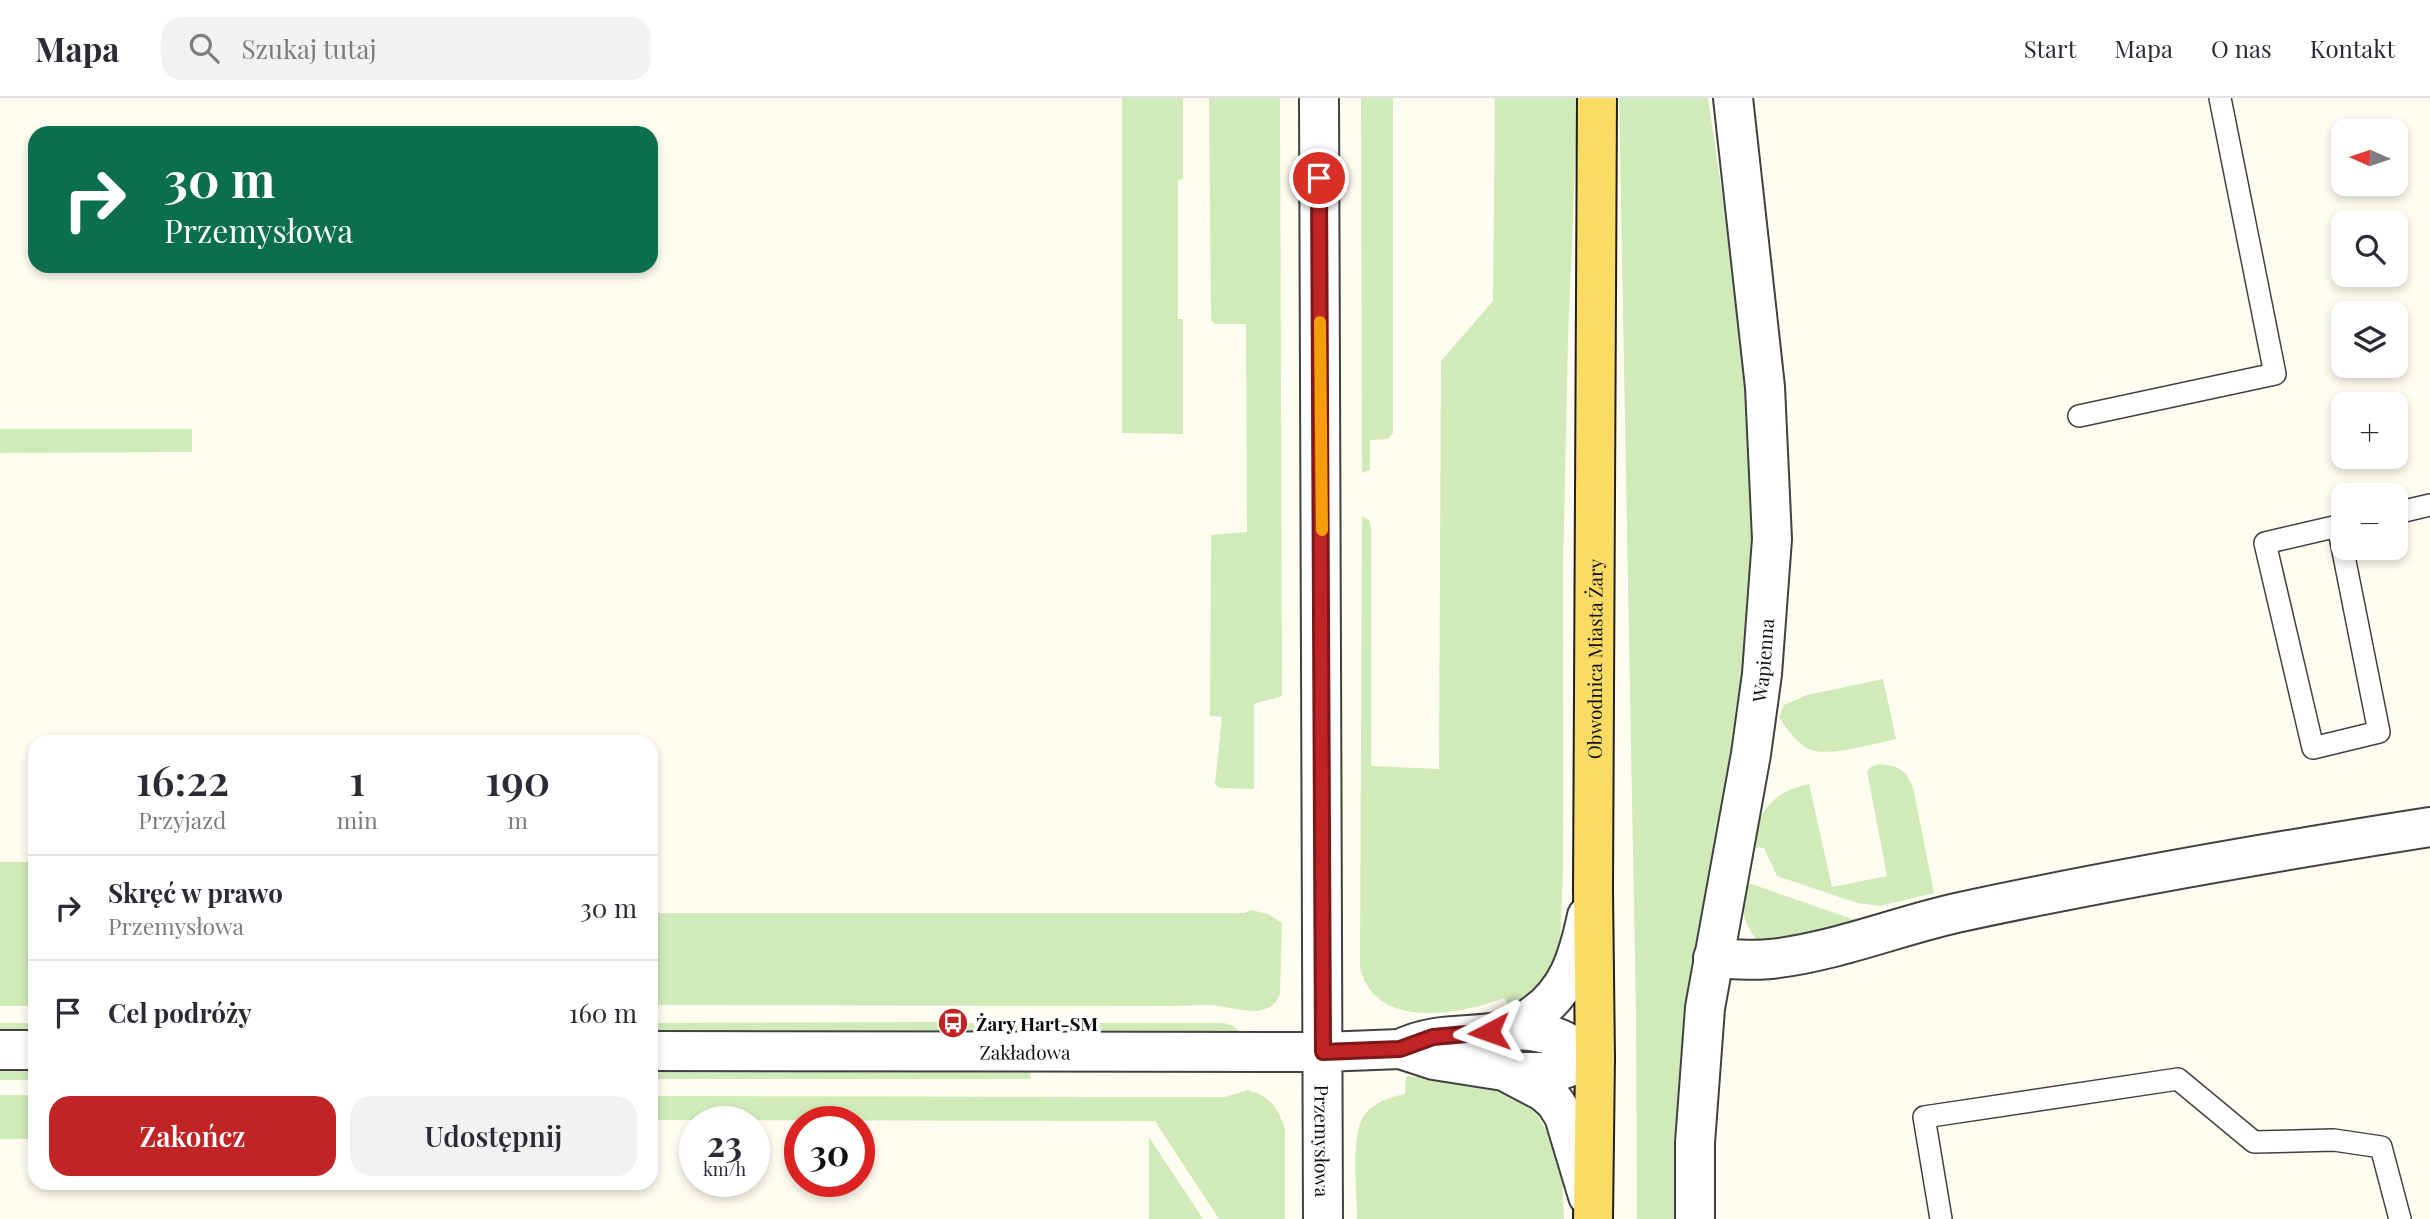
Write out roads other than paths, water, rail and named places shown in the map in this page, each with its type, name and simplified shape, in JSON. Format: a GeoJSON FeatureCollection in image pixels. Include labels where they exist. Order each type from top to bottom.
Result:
{"type":"FeatureCollection","features":[{"type":"Feature","properties":{"kind":"main road","name":"Obwodnica Miasta Żary"},"geometry":{"type":"LineString","coordinates":[[1594,1219],[1597,98]]}},
{"type":"Feature","properties":{"kind":"street","name":"Przemysłowa"},"geometry":{"type":"LineString","coordinates":[[1319,98],[1323,1219]]}},
{"type":"Feature","properties":{"kind":"street","name":"Wapienna"},"geometry":{"type":"LineString","coordinates":[[1695,1219],[1695,1143],[1705,1008],[1751,754],[1762,674],[1772,538],[1765,387],[1733,98]]}},
{"type":"Feature","properties":{"kind":"street"},"geometry":{"type":"LineString","coordinates":[[1713,958],[1745,960],[1798,954],[1954,914],[2056,893],[2292,849],[2430,827]]}},
{"type":"Feature","properties":{"kind":"street","name":"Zakładowa"},"geometry":{"type":"LineString","coordinates":[[1510,1030],[1544,1008],[1566,982],[1580,952],[1593,890]]}},
{"type":"Feature","properties":{"kind":"street","name":"Zakładowa"},"geometry":{"type":"LineString","coordinates":[[658,1051],[1323,1052],[1400,1049],[1433,1037],[1531,1030],[1551,1034],[1595,1058]]}},
{"type":"Feature","properties":{"kind":"street","name":"Zakładowa"},"geometry":{"type":"LineString","coordinates":[[1400,1049],[1434,1060],[1504,1072],[1555,1072],[1595,1058]]}},
{"type":"Feature","properties":{"kind":"street"},"geometry":{"type":"LineString","coordinates":[[0,1050],[28,1050]]}},
{"type":"Feature","properties":{"kind":"street","name":"Zakładowa"},"geometry":{"type":"LineString","coordinates":[[1504,1072],[1544,1093],[1564,1116],[1577,1152],[1594,1219]]}},
{"type":"Feature","properties":{"kind":"lane"},"geometry":{"type":"LineString","coordinates":[[2079,416],[2275,374],[2220,98]]}},
{"type":"Feature","properties":{"kind":"lane"},"geometry":{"type":"LineString","coordinates":[[2408,510],[2430,505]]}},
{"type":"Feature","properties":{"kind":"lane"},"geometry":{"type":"LineString","coordinates":[[2341,526],[2379,732],[2313,748],[2264,543],[2341,526]]}},
{"type":"Feature","properties":{"kind":"lane"},"geometry":{"type":"LineString","coordinates":[[1941,1219],[1924,1117],[2178,1079],[2254,1142],[2334,1140],[2381,1147],[2400,1219]]}},
{"type":"Feature","properties":{"kind":"place","name":"Żary Hart-SM"},"geometry":{"type":"Point","coordinates":[953,1023]}}]}
